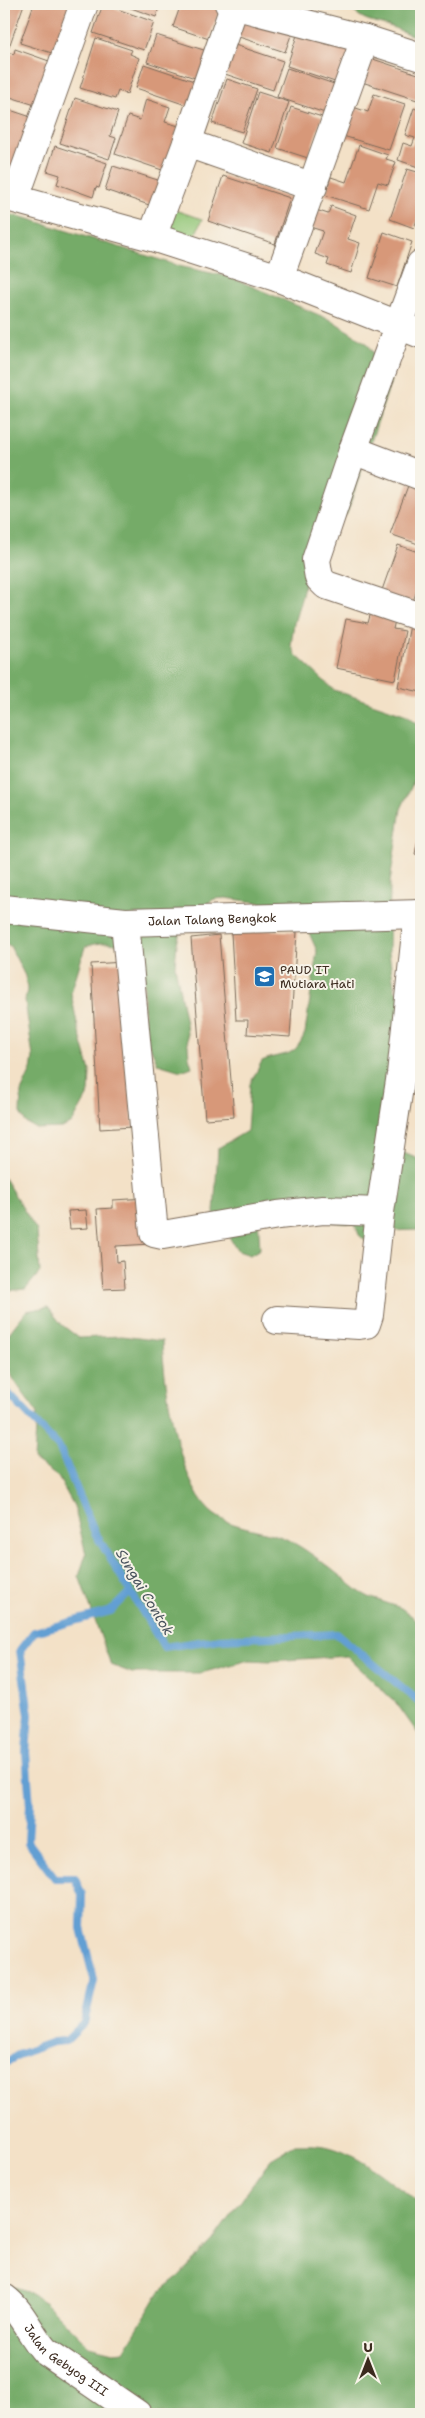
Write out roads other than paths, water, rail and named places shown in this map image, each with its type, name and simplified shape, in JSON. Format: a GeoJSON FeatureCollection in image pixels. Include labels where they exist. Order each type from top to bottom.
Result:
{"type":"FeatureCollection","features":[{"type":"Feature","properties":{"kind":"street"},"geometry":{"type":"LineString","coordinates":[[84,4],[9,197],[152,237],[279,278],[410,329]]}},
{"type":"Feature","properties":{"kind":"street"},"geometry":{"type":"LineString","coordinates":[[152,237],[187,143],[232,4],[365,39],[421,56]]}},
{"type":"Feature","properties":{"kind":"street"},"geometry":{"type":"LineString","coordinates":[[279,278],[365,39]]}},
{"type":"Feature","properties":{"kind":"street"},"geometry":{"type":"LineString","coordinates":[[187,143],[313,187]]}},
{"type":"Feature","properties":{"kind":"street"},"geometry":{"type":"LineString","coordinates":[[421,264],[410,329],[353,450],[316,560],[316,570],[319,578],[326,585],[421,617]]}},
{"type":"Feature","properties":{"kind":"street"},"geometry":{"type":"LineString","coordinates":[[353,450],[421,476]]}},
{"type":"Feature","properties":{"kind":"street","name":"Jalan Talang Bengkok"},"geometry":{"type":"LineString","coordinates":[[4,909],[125,922],[419,914]]}},
{"type":"Feature","properties":{"kind":"street"},"geometry":{"type":"LineString","coordinates":[[277,1320],[366,1324],[369,1315],[380,1212],[401,1074],[419,914]]}},
{"type":"Feature","properties":{"kind":"street"},"geometry":{"type":"LineString","coordinates":[[125,922],[154,1232],[163,1235],[278,1215],[323,1210],[380,1212]]}},
{"type":"Feature","properties":{"kind":"street","name":"Jalan Gebyog III"},"geometry":{"type":"LineString","coordinates":[[4,2298],[18,2312],[35,2340],[45,2351],[137,2414]]}},
{"type":"Feature","properties":{"kind":"waterway","name":"Sungai Contok"},"geometry":{"type":"LineString","coordinates":[[4,1389],[59,1447],[95,1533],[164,1647],[220,1639],[337,1634],[421,1703]]}},
{"type":"Feature","properties":{"kind":"waterway"},"geometry":{"type":"LineString","coordinates":[[4,2064],[18,2055],[53,2042],[66,2041],[84,2023],[94,1980],[81,1928],[82,1895],[75,1878],[55,1878],[28,1842],[30,1806],[26,1752],[29,1715],[20,1650],[34,1632],[111,1611],[130,1592]]}},
{"type":"Feature","properties":{"kind":"place","name":"PAUD IT Mutiara Hati"},"geometry":{"type":"Point","coordinates":[264,977]}}]}
